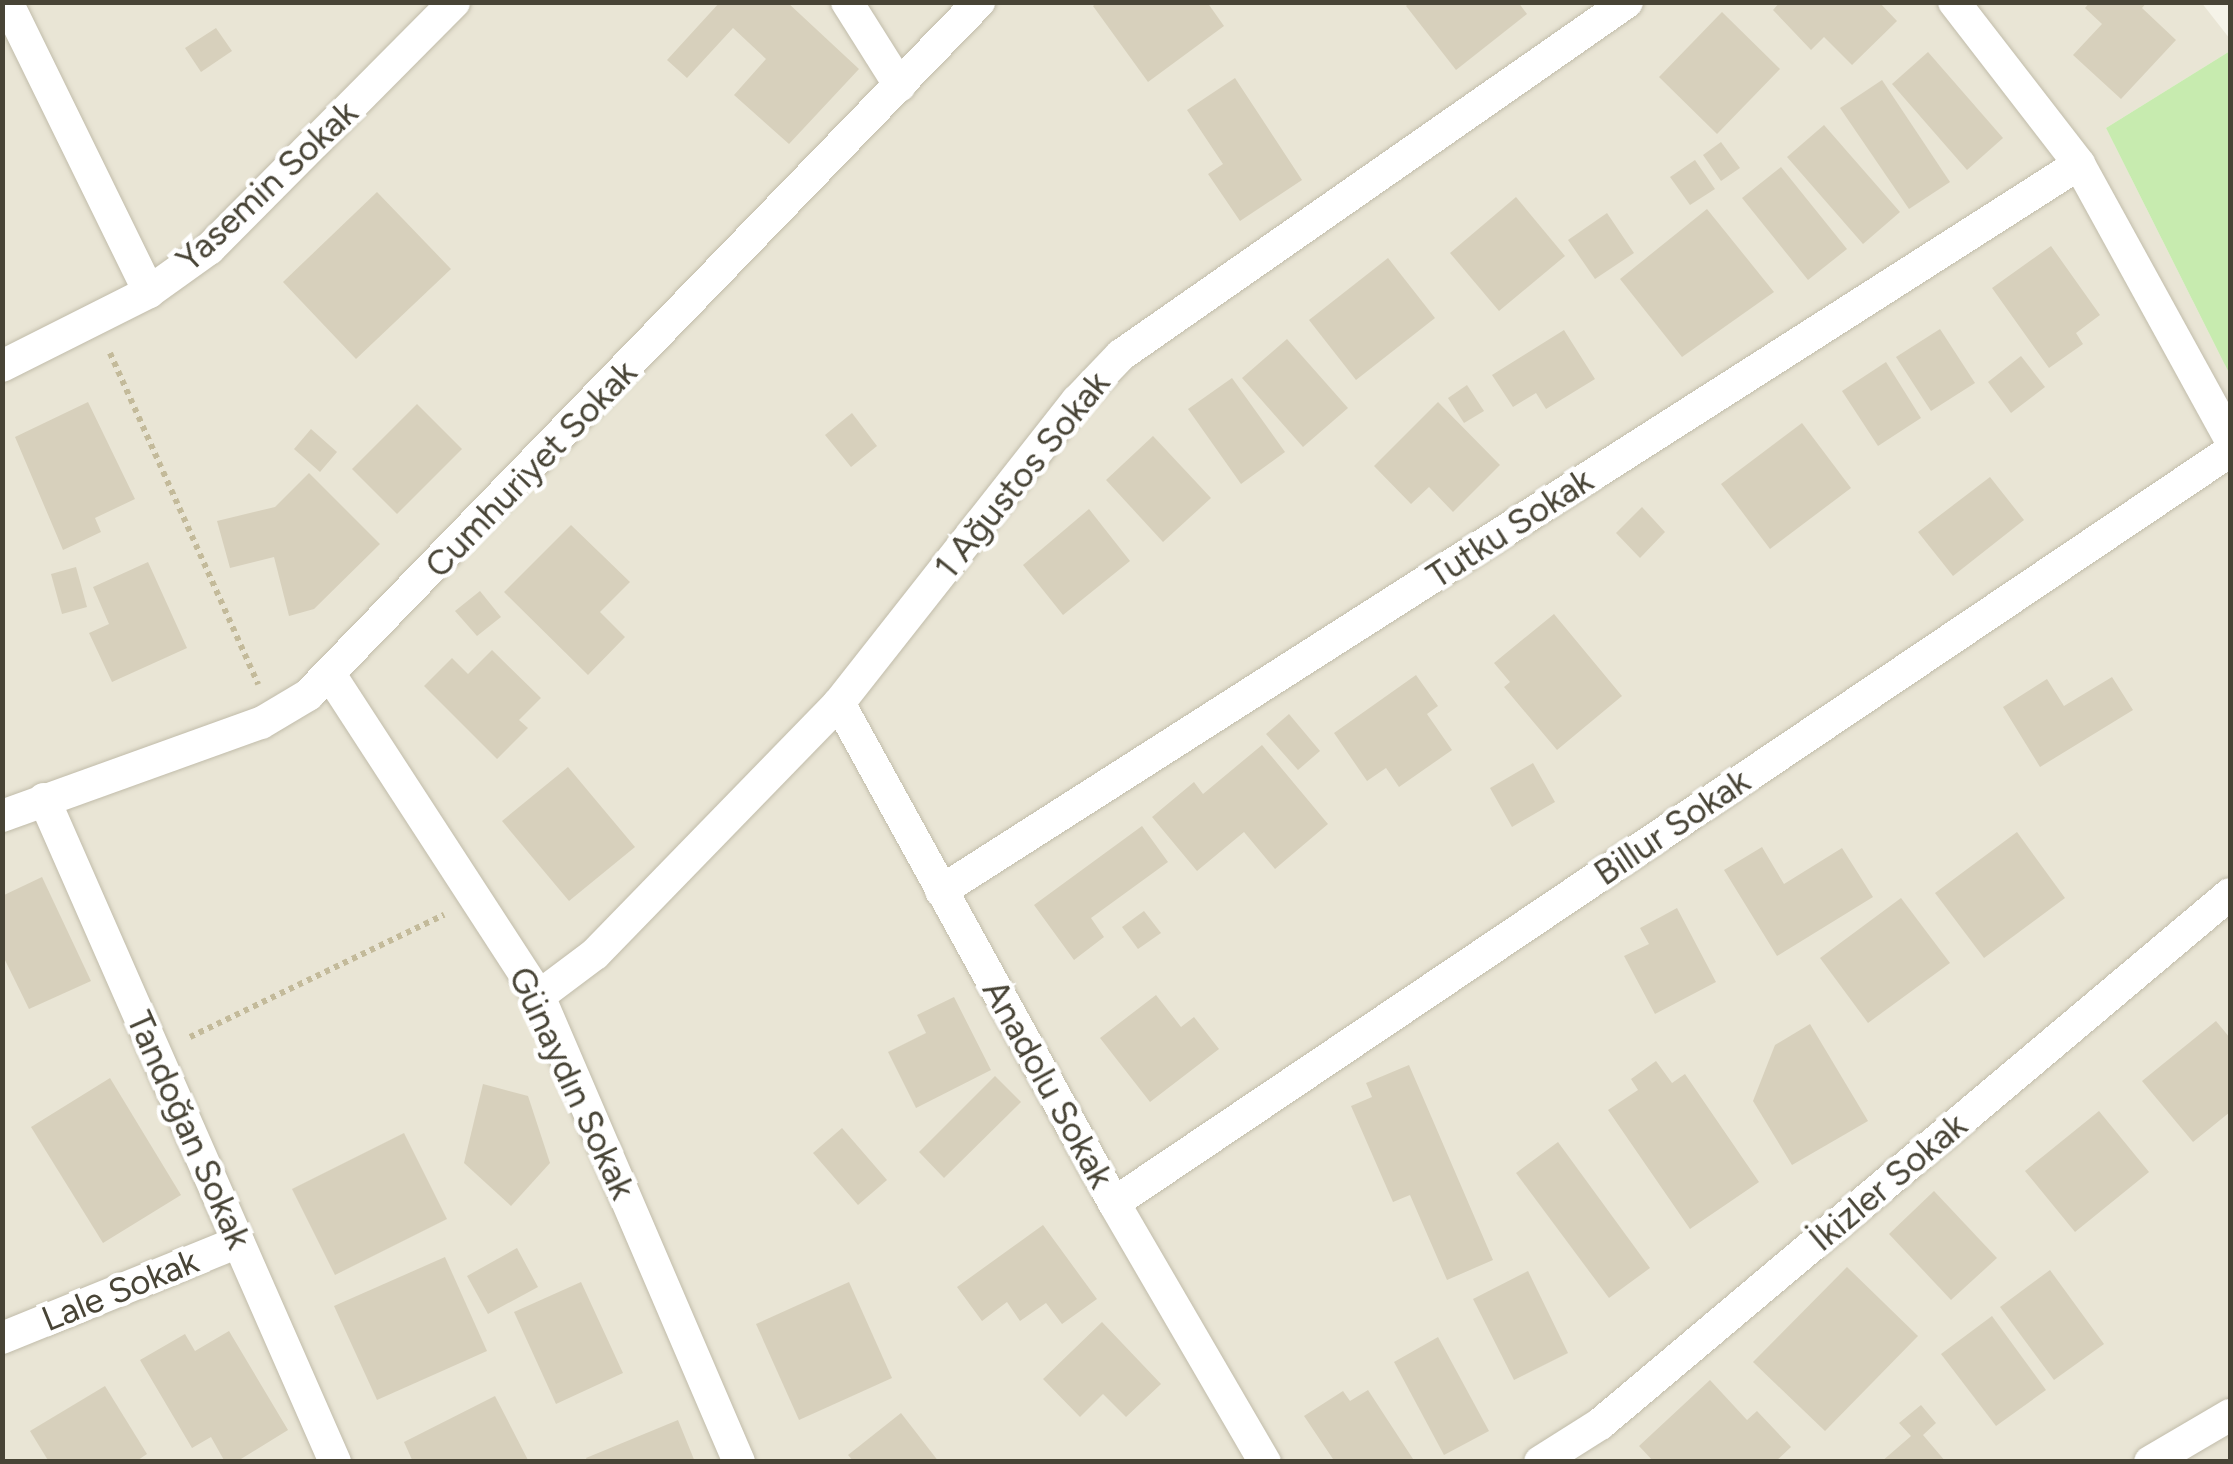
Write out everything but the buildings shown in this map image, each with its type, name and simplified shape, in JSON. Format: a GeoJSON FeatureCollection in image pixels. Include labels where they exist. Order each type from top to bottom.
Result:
{"type":"FeatureCollection","features":[{"type":"Feature","properties":{"kind":"street"},"geometry":{"type":"LineString","coordinates":[[7,2],[149,292]]}},
{"type":"Feature","properties":{"kind":"street","name":"Yasemin Sokak"},"geometry":{"type":"LineString","coordinates":[[2,366],[149,292],[238,222],[454,2]]}},
{"type":"Feature","properties":{"kind":"street"},"geometry":{"type":"LineString","coordinates":[[848,2],[900,86]]}},
{"type":"Feature","properties":{"kind":"street","name":"Cumhuriyet Sokak"},"geometry":{"type":"LineString","coordinates":[[2,816],[273,717],[331,676],[979,2]]}},
{"type":"Feature","properties":{"kind":"street","name":"1 Ağustos Sokak"},"geometry":{"type":"LineString","coordinates":[[539,996],[594,954],[839,703],[1076,401],[1122,355],[1627,2]]}},
{"type":"Feature","properties":{"kind":"street"},"geometry":{"type":"LineString","coordinates":[[1954,2],[2079,164],[2230,439]]}},
{"type":"Feature","properties":{"kind":"street","name":"Tutku Sokak"},"geometry":{"type":"LineString","coordinates":[[941,891],[2079,164]]}},
{"type":"Feature","properties":{"kind":"street","name":"Billur Sokak"},"geometry":{"type":"LineString","coordinates":[[1114,1203],[2230,450]]}},
{"type":"Feature","properties":{"kind":"street","name":"Günaydın Sokak"},"geometry":{"type":"LineString","coordinates":[[331,676],[539,996],[739,1462]]}},
{"type":"Feature","properties":{"kind":"street","name":"Anadolu Sokak"},"geometry":{"type":"LineString","coordinates":[[839,703],[1114,1203],[1265,1462]]}},
{"type":"Feature","properties":{"kind":"street","name":"Tandoğan Sokak"},"geometry":{"type":"LineString","coordinates":[[44,800],[334,1462]]}},
{"type":"Feature","properties":{"kind":"street","name":"İkizler Sokak"},"geometry":{"type":"LineString","coordinates":[[1540,1462],[1600,1424],[2230,894]]}},
{"type":"Feature","properties":{"kind":"street","name":"Lale Sokak"},"geometry":{"type":"LineString","coordinates":[[2,1338],[238,1242]]}},
{"type":"Feature","properties":{"kind":"street"},"geometry":{"type":"LineString","coordinates":[[2150,1462],[2230,1416]]}},
{"type":"Feature","properties":{"kind":"path"},"geometry":{"type":"LineString","coordinates":[[96,320],[273,717]]}},
{"type":"Feature","properties":{"kind":"path"},"geometry":{"type":"LineString","coordinates":[[156,1054],[477,899]]}},
{"type":"Feature","properties":{"kind":"shaded area"},"geometry":{"type":"Polygon","coordinates":[[[2201,2],[2230,39],[2230,51],[2106,128],[2230,375],[2230,1461],[3,1462],[3,3],[2201,2]]]}},
{"type":"Feature","properties":{"kind":"green space"},"geometry":{"type":"Polygon","coordinates":[[[2230,51],[2230,375],[2106,128],[2230,51]]]}}]}
